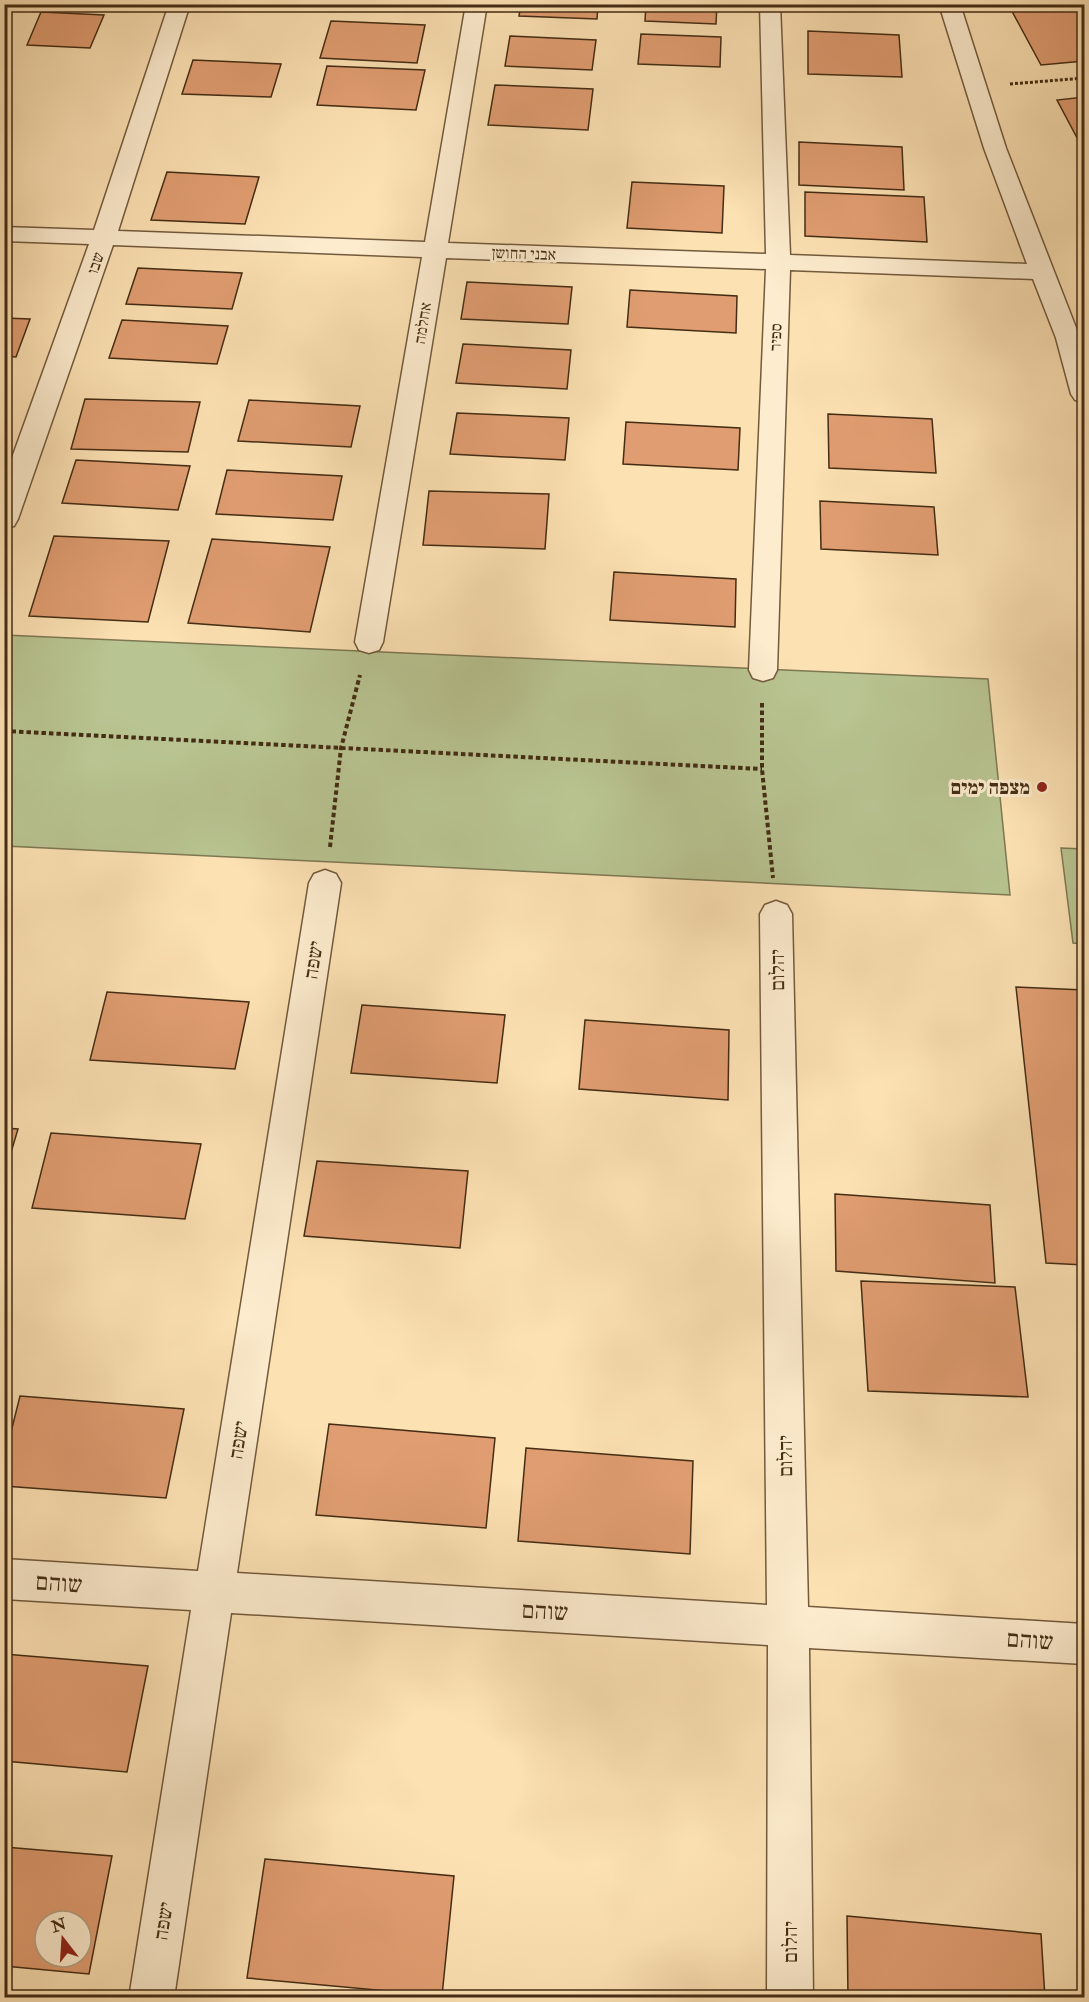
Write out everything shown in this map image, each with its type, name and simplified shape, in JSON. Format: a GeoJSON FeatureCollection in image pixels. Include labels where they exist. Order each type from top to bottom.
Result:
{"type":"FeatureCollection","features":[{"type":"Feature","properties":{"kind":"street","name":"שבו"},"geometry":{"type":"LineString","coordinates":[[4,519],[104,237],[180,4]]}},
{"type":"Feature","properties":{"kind":"street","name":"אחלמה"},"geometry":{"type":"LineString","coordinates":[[369,642],[477,4]]}},
{"type":"Feature","properties":{"kind":"street","name":"ספיר"},"geometry":{"type":"LineString","coordinates":[[763,670],[778,262],[770,4]]}},
{"type":"Feature","properties":{"kind":"street"},"geometry":{"type":"LineString","coordinates":[[949,4],[995,148],[1043,272],[1084,394]]}},
{"type":"Feature","properties":{"kind":"street","name":"אבני החושן"},"geometry":{"type":"LineString","coordinates":[[4,234],[1043,272]]}},
{"type":"Feature","properties":{"kind":"street","name":"ישפה"},"geometry":{"type":"LineString","coordinates":[[151,1998],[326,884]]}},
{"type":"Feature","properties":{"kind":"street","name":"יהלום"},"geometry":{"type":"LineString","coordinates":[[776,914],[788,1625],[790,1998]]}},
{"type":"Feature","properties":{"kind":"street","name":"שוהם"},"geometry":{"type":"LineString","coordinates":[[4,1579],[1084,1644]]}},
{"type":"Feature","properties":{"kind":"path"},"geometry":{"type":"LineString","coordinates":[[976,86],[1084,78]]}},
{"type":"Feature","properties":{"kind":"path"},"geometry":{"type":"LineString","coordinates":[[326,884],[341,748],[369,642]]}},
{"type":"Feature","properties":{"kind":"path"},"geometry":{"type":"LineString","coordinates":[[763,670],[762,769],[776,914]]}},
{"type":"Feature","properties":{"kind":"path"},"geometry":{"type":"LineString","coordinates":[[4,731],[762,769]]}},
{"type":"Feature","properties":{"kind":"green space"},"geometry":{"type":"Polygon","coordinates":[[[4,635],[988,679],[1010,895],[5,846],[4,635]]]}},
{"type":"Feature","properties":{"kind":"green space"},"geometry":{"type":"Polygon","coordinates":[[[1061,848],[1084,849],[1084,944],[1073,943],[1061,848]]]}},
{"type":"Feature","properties":{"kind":"building"},"geometry":{"type":"Polygon","coordinates":[[[521,4],[598,4],[597,19],[519,16],[521,4]]]}},
{"type":"Feature","properties":{"kind":"building"},"geometry":{"type":"Polygon","coordinates":[[[646,4],[717,4],[716,24],[645,21],[646,4]]]}},
{"type":"Feature","properties":{"kind":"building"},"geometry":{"type":"Polygon","coordinates":[[[1008,4],[1084,4],[1084,61],[1041,65],[1008,4]]]}},
{"type":"Feature","properties":{"kind":"building"},"geometry":{"type":"Polygon","coordinates":[[[41,12],[104,15],[90,48],[27,45],[41,12]]]}},
{"type":"Feature","properties":{"kind":"building"},"geometry":{"type":"Polygon","coordinates":[[[331,21],[425,25],[417,63],[320,58],[331,21]]]}},
{"type":"Feature","properties":{"kind":"building"},"geometry":{"type":"Polygon","coordinates":[[[808,31],[899,35],[902,77],[808,74],[808,31]]]}},
{"type":"Feature","properties":{"kind":"building"},"geometry":{"type":"Polygon","coordinates":[[[641,34],[721,37],[720,67],[638,64],[641,34]]]}},
{"type":"Feature","properties":{"kind":"building"},"geometry":{"type":"Polygon","coordinates":[[[510,36],[596,40],[592,70],[505,66],[510,36]]]}},
{"type":"Feature","properties":{"kind":"building"},"geometry":{"type":"Polygon","coordinates":[[[193,60],[281,64],[271,97],[182,94],[193,60]]]}},
{"type":"Feature","properties":{"kind":"building"},"geometry":{"type":"Polygon","coordinates":[[[327,66],[425,70],[416,110],[317,105],[327,66]]]}},
{"type":"Feature","properties":{"kind":"building"},"geometry":{"type":"Polygon","coordinates":[[[495,85],[593,89],[588,130],[488,125],[495,85]]]}},
{"type":"Feature","properties":{"kind":"building"},"geometry":{"type":"Polygon","coordinates":[[[1084,97],[1084,151],[1057,100],[1084,97]]]}},
{"type":"Feature","properties":{"kind":"building"},"geometry":{"type":"Polygon","coordinates":[[[799,142],[902,147],[904,190],[799,185],[799,142]]]}},
{"type":"Feature","properties":{"kind":"building"},"geometry":{"type":"Polygon","coordinates":[[[167,172],[259,177],[245,224],[151,220],[167,172]]]}},
{"type":"Feature","properties":{"kind":"building"},"geometry":{"type":"Polygon","coordinates":[[[632,182],[724,186],[722,233],[627,228],[632,182]]]}},
{"type":"Feature","properties":{"kind":"building"},"geometry":{"type":"Polygon","coordinates":[[[805,192],[924,197],[927,242],[805,236],[805,192]]]}},
{"type":"Feature","properties":{"kind":"building"},"geometry":{"type":"Polygon","coordinates":[[[138,268],[242,273],[232,309],[126,304],[138,268]]]}},
{"type":"Feature","properties":{"kind":"building"},"geometry":{"type":"Polygon","coordinates":[[[467,282],[572,287],[568,324],[461,319],[467,282]]]}},
{"type":"Feature","properties":{"kind":"building"},"geometry":{"type":"Polygon","coordinates":[[[630,290],[737,296],[736,333],[627,327],[630,290]]]}},
{"type":"Feature","properties":{"kind":"building"},"geometry":{"type":"Polygon","coordinates":[[[4,318],[30,319],[16,357],[4,356],[4,318]]]}},
{"type":"Feature","properties":{"kind":"building"},"geometry":{"type":"Polygon","coordinates":[[[122,320],[228,326],[217,364],[109,358],[122,320]]]}},
{"type":"Feature","properties":{"kind":"building"},"geometry":{"type":"Polygon","coordinates":[[[463,344],[571,350],[567,389],[456,383],[463,344]]]}},
{"type":"Feature","properties":{"kind":"building"},"geometry":{"type":"Polygon","coordinates":[[[85,399],[200,402],[188,452],[71,449],[85,399]]]}},
{"type":"Feature","properties":{"kind":"building"},"geometry":{"type":"Polygon","coordinates":[[[249,400],[360,406],[351,447],[238,441],[249,400]]]}},
{"type":"Feature","properties":{"kind":"building"},"geometry":{"type":"Polygon","coordinates":[[[457,413],[569,418],[565,460],[450,454],[457,413]]]}},
{"type":"Feature","properties":{"kind":"building"},"geometry":{"type":"Polygon","coordinates":[[[828,414],[932,419],[936,473],[829,468],[828,414]]]}},
{"type":"Feature","properties":{"kind":"building"},"geometry":{"type":"Polygon","coordinates":[[[626,422],[740,428],[738,470],[623,464],[626,422]]]}},
{"type":"Feature","properties":{"kind":"building"},"geometry":{"type":"Polygon","coordinates":[[[76,460],[190,466],[178,510],[62,503],[76,460]]]}},
{"type":"Feature","properties":{"kind":"building"},"geometry":{"type":"Polygon","coordinates":[[[227,470],[342,476],[333,520],[216,514],[227,470]]]}},
{"type":"Feature","properties":{"kind":"building"},"geometry":{"type":"Polygon","coordinates":[[[429,491],[549,494],[545,549],[423,545],[429,491]]]}},
{"type":"Feature","properties":{"kind":"building"},"geometry":{"type":"Polygon","coordinates":[[[820,501],[934,507],[938,555],[821,549],[820,501]]]}},
{"type":"Feature","properties":{"kind":"building"},"geometry":{"type":"Polygon","coordinates":[[[54,536],[169,541],[148,622],[29,616],[54,536]]]}},
{"type":"Feature","properties":{"kind":"building"},"geometry":{"type":"Polygon","coordinates":[[[212,539],[330,547],[310,632],[188,623],[212,539]]]}},
{"type":"Feature","properties":{"kind":"building"},"geometry":{"type":"Polygon","coordinates":[[[614,572],[736,579],[735,627],[610,620],[614,572]]]}},
{"type":"Feature","properties":{"kind":"building"},"geometry":{"type":"Polygon","coordinates":[[[1016,987],[1084,990],[1084,1265],[1046,1263],[1016,987]]]}},
{"type":"Feature","properties":{"kind":"building"},"geometry":{"type":"Polygon","coordinates":[[[107,992],[249,1002],[235,1069],[90,1060],[107,992]]]}},
{"type":"Feature","properties":{"kind":"building"},"geometry":{"type":"Polygon","coordinates":[[[362,1005],[505,1015],[497,1083],[351,1073],[362,1005]]]}},
{"type":"Feature","properties":{"kind":"building"},"geometry":{"type":"Polygon","coordinates":[[[585,1020],[729,1030],[728,1100],[579,1089],[585,1020]]]}},
{"type":"Feature","properties":{"kind":"building"},"geometry":{"type":"Polygon","coordinates":[[[4,1128],[18,1129],[4,1176],[4,1128]]]}},
{"type":"Feature","properties":{"kind":"building"},"geometry":{"type":"Polygon","coordinates":[[[51,1133],[201,1144],[185,1219],[32,1208],[51,1133]]]}},
{"type":"Feature","properties":{"kind":"building"},"geometry":{"type":"Polygon","coordinates":[[[317,1161],[468,1171],[460,1248],[304,1236],[317,1161]]]}},
{"type":"Feature","properties":{"kind":"building"},"geometry":{"type":"Polygon","coordinates":[[[835,1194],[990,1205],[995,1283],[836,1271],[835,1194]]]}},
{"type":"Feature","properties":{"kind":"building"},"geometry":{"type":"Polygon","coordinates":[[[861,1281],[1015,1287],[1028,1397],[868,1391],[861,1281]]]}},
{"type":"Feature","properties":{"kind":"building"},"geometry":{"type":"Polygon","coordinates":[[[20,1396],[184,1409],[166,1498],[4,1486],[4,1460],[20,1396]]]}},
{"type":"Feature","properties":{"kind":"building"},"geometry":{"type":"Polygon","coordinates":[[[329,1424],[495,1438],[486,1528],[316,1515],[329,1424]]]}},
{"type":"Feature","properties":{"kind":"building"},"geometry":{"type":"Polygon","coordinates":[[[526,1448],[693,1461],[690,1554],[518,1541],[526,1448]]]}},
{"type":"Feature","properties":{"kind":"building"},"geometry":{"type":"Polygon","coordinates":[[[4,1654],[148,1666],[127,1772],[4,1761],[4,1654]]]}},
{"type":"Feature","properties":{"kind":"building"},"geometry":{"type":"Polygon","coordinates":[[[4,1847],[112,1856],[93,1953],[93,1909],[33,1909],[33,1969],[4,1966],[4,1847]]]}},
{"type":"Feature","properties":{"kind":"building"},"geometry":{"type":"Polygon","coordinates":[[[265,1859],[454,1876],[442,1996],[247,1978],[265,1859]]]}},
{"type":"Feature","properties":{"kind":"building"},"geometry":{"type":"Polygon","coordinates":[[[847,1916],[1041,1934],[1045,1998],[848,1998],[847,1916]]]}},
{"type":"Feature","properties":{"kind":"building"},"geometry":{"type":"Polygon","coordinates":[[[36,1969],[90,1969],[89,1974],[36,1969]]]}},
{"type":"Feature","properties":{"kind":"place","name":"מצפה ימים"},"geometry":{"type":"Point","coordinates":[1042,787]}}]}
